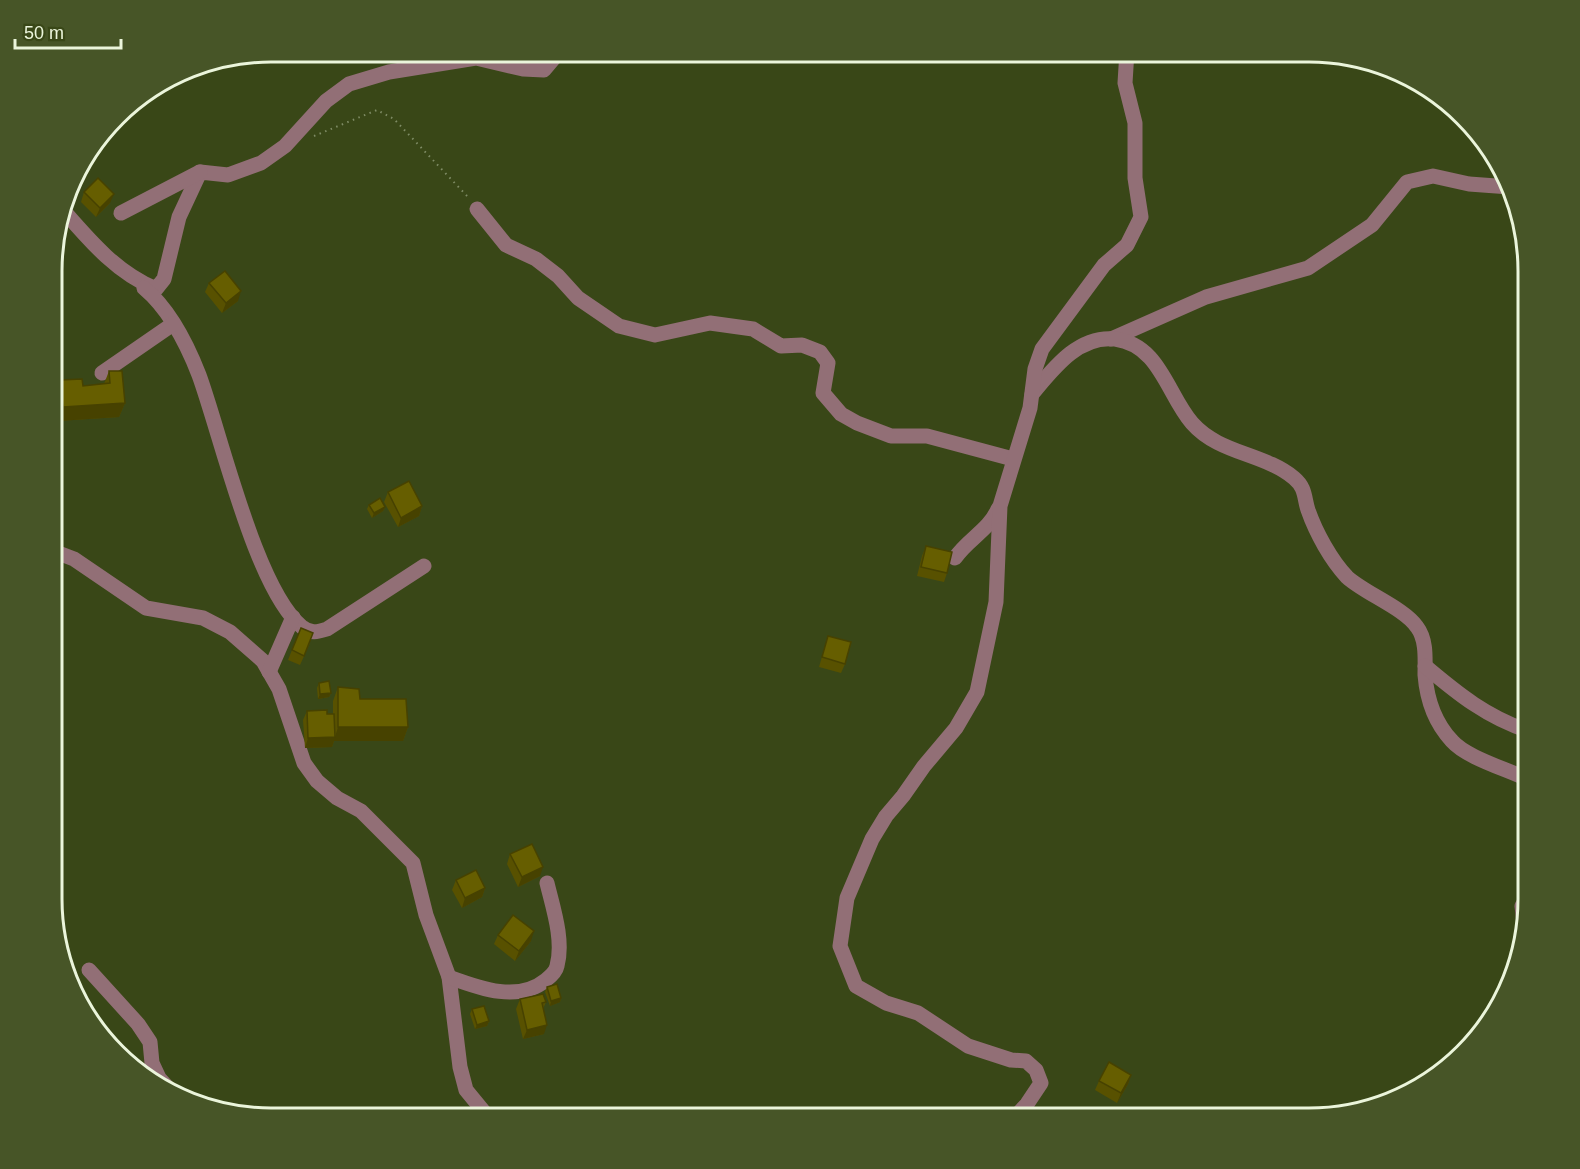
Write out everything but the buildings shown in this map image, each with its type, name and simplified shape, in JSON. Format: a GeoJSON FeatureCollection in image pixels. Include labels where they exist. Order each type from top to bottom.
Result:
{"type":"FeatureCollection","features":[{"type":"Feature","properties":{"kind":"street"},"geometry":{"type":"LineString","coordinates":[[121,213],[200,172],[228,175],[261,163],[288,142],[326,101],[350,84],[389,72],[451,62]]}},
{"type":"Feature","properties":{"kind":"street"},"geometry":{"type":"LineString","coordinates":[[493,62],[523,69],[544,70],[551,62]]}},
{"type":"Feature","properties":{"kind":"street"},"geometry":{"type":"LineString","coordinates":[[955,558],[967,542],[992,522],[1000,506],[1042,349],[1104,265],[1127,245],[1141,217],[1135,178],[1134,123],[1125,83],[1126,62]]}},
{"type":"Feature","properties":{"kind":"street"},"geometry":{"type":"LineString","coordinates":[[137,282],[156,289],[164,279],[179,217],[200,172]]}},
{"type":"Feature","properties":{"kind":"street"},"geometry":{"type":"LineString","coordinates":[[1032,393],[1070,353],[1094,341],[1111,339],[1206,297],[1308,268],[1372,225],[1407,182],[1433,176],[1469,184],[1500,186]]}},
{"type":"Feature","properties":{"kind":"street"},"geometry":{"type":"LineString","coordinates":[[477,209],[506,245],[536,259],[558,276],[578,298],[620,326],[655,335],[710,323],[720,324],[753,329],[781,346],[802,345],[820,352],[828,363],[823,393],[829,403],[857,423],[891,436],[927,436],[1013,459]]}},
{"type":"Feature","properties":{"kind":"street"},"geometry":{"type":"LineString","coordinates":[[69,217],[96,249],[163,304],[198,373],[263,565],[286,610],[303,628],[314,632],[327,629],[424,566]]}},
{"type":"Feature","properties":{"kind":"street"},"geometry":{"type":"LineString","coordinates":[[102,374],[173,324]]}},
{"type":"Feature","properties":{"kind":"street"},"geometry":{"type":"LineString","coordinates":[[1111,339],[1135,346],[1148,355],[1162,372],[1187,416],[1204,435],[1218,444],[1283,470],[1304,488],[1308,510],[1319,536],[1348,577],[1388,603],[1417,626],[1424,645],[1428,696],[1434,716],[1454,743],[1518,775]]}},
{"type":"Feature","properties":{"kind":"street"},"geometry":{"type":"LineString","coordinates":[[1000,506],[996,602],[977,692],[956,728],[886,816],[872,839],[847,898],[840,946],[856,987],[886,1003],[918,1013],[968,1046],[1011,1060],[1026,1061],[1036,1070],[1041,1083],[1024,1108]]}},
{"type":"Feature","properties":{"kind":"street"},"geometry":{"type":"LineString","coordinates":[[62,554],[74,559],[146,608],[203,618],[230,633],[262,661],[279,689],[304,763],[317,781],[337,798],[361,811],[413,863],[426,915],[449,976],[466,1090],[480,1107]]}},
{"type":"Feature","properties":{"kind":"street"},"geometry":{"type":"LineString","coordinates":[[269,672],[293,617]]}},
{"type":"Feature","properties":{"kind":"street"},"geometry":{"type":"LineString","coordinates":[[1425,666],[1460,696],[1501,722],[1518,728]]}},
{"type":"Feature","properties":{"kind":"street"},"geometry":{"type":"LineString","coordinates":[[449,976],[478,987],[513,993],[536,987],[551,977],[557,968],[558,937],[547,883]]}},
{"type":"Feature","properties":{"kind":"street"},"geometry":{"type":"LineString","coordinates":[[89,970],[138,1024],[150,1042],[152,1063],[157,1074]]}},
{"type":"Feature","properties":{"kind":"path"},"geometry":{"type":"LineString","coordinates":[[288,142],[293,144],[308,139],[377,110],[394,119],[477,209]]}}]}
